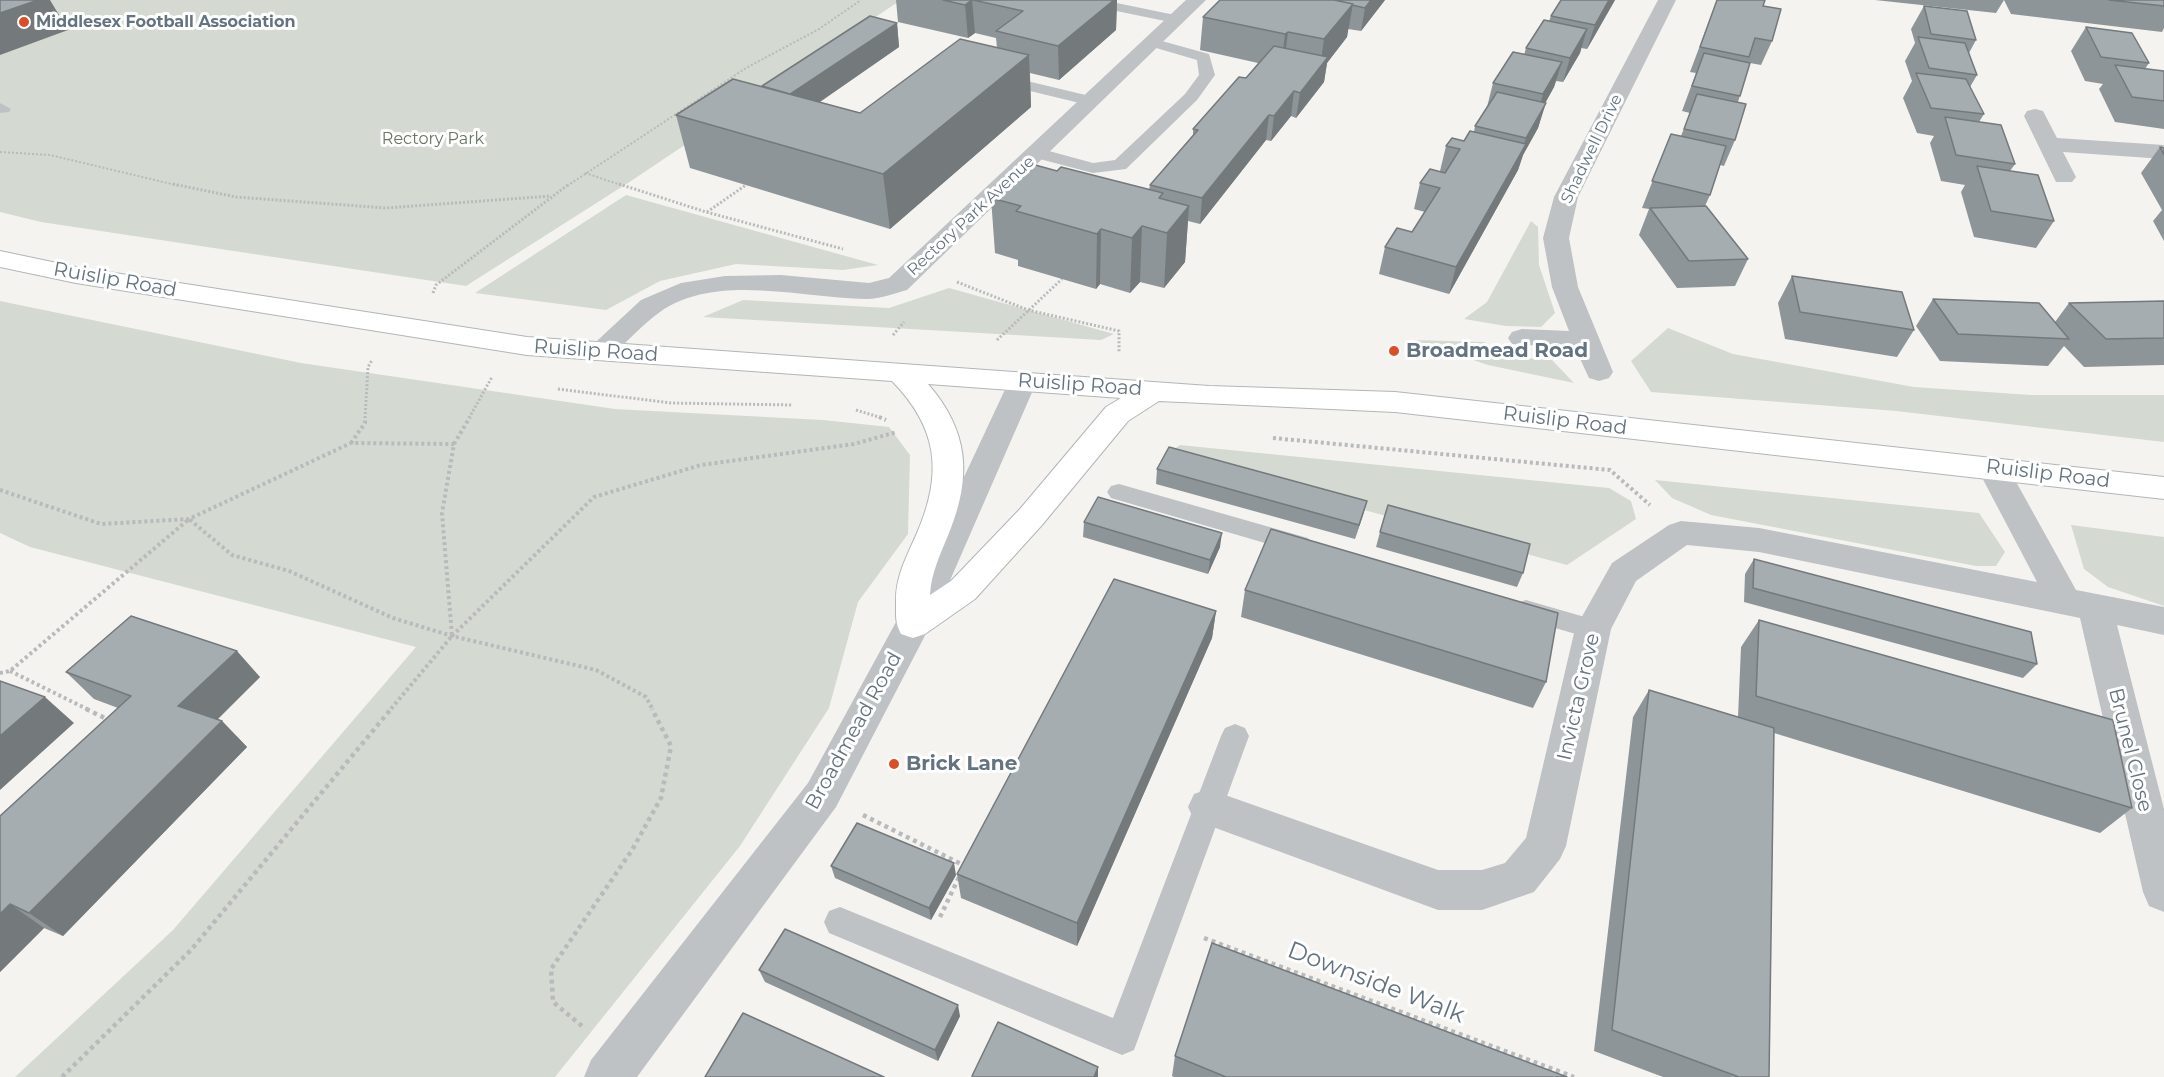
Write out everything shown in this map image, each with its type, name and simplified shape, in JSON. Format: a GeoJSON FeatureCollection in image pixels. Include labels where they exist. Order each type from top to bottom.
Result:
{"type":"FeatureCollection","features":[{"type":"Feature","properties":{"kind":"main road","name":"Ruislip Road"},"geometry":{"type":"LineString","coordinates":[[0,259],[76,275],[527,346],[1154,391],[1395,402],[2164,488]]}},
{"type":"Feature","properties":{"kind":"main road"},"geometry":{"type":"LineString","coordinates":[[899,372],[924,394],[945,432],[948,460],[944,504],[915,580],[913,624]]}},
{"type":"Feature","properties":{"kind":"main road"},"geometry":{"type":"LineString","coordinates":[[913,624],[963,590],[1031,517],[1118,414],[1154,391]]}},
{"type":"Feature","properties":{"kind":"street","name":"Rectory Park Avenue"},"geometry":{"type":"LineString","coordinates":[[599,352],[651,306],[681,291],[725,284],[781,283],[869,291],[898,284],[1197,0]]}},
{"type":"Feature","properties":{"kind":"street","name":"Shadwell Drive"},"geometry":{"type":"LineString","coordinates":[[1599,372],[1565,287],[1556,238],[1566,197],[1667,0]]}},
{"type":"Feature","properties":{"kind":"street"},"geometry":{"type":"LineString","coordinates":[[2035,116],[2064,177]]}},
{"type":"Feature","properties":{"kind":"street"},"geometry":{"type":"LineString","coordinates":[[2049,144],[2164,152]]}},
{"type":"Feature","properties":{"kind":"street"},"geometry":{"type":"LineString","coordinates":[[1522,338],[1586,340]]}},
{"type":"Feature","properties":{"kind":"street","name":"Broadmead Road"},"geometry":{"type":"LineString","coordinates":[[618,1064],[822,795],[913,624],[1023,381]]}},
{"type":"Feature","properties":{"kind":"street"},"geometry":{"type":"LineString","coordinates":[[1993,468],[2080,605]]}},
{"type":"Feature","properties":{"kind":"street"},"geometry":{"type":"LineString","coordinates":[[1681,533],[1759,540],[2164,621]]}},
{"type":"Feature","properties":{"kind":"street","name":"Invicta Grove"},"geometry":{"type":"LineString","coordinates":[[1208,807],[1438,890],[1482,890],[1519,878],[1545,846],[1593,629],[1623,572],[1681,533]]}},
{"type":"Feature","properties":{"kind":"street","name":"Brunel Close"},"geometry":{"type":"LineString","coordinates":[[2080,605],[2112,722],[2164,892]]}},
{"type":"Feature","properties":{"kind":"lane"},"geometry":{"type":"LineString","coordinates":[[1082,0],[1174,20]]}},
{"type":"Feature","properties":{"kind":"lane"},"geometry":{"type":"LineString","coordinates":[[1038,153],[1093,168],[1120,165],[1191,97],[1207,75],[1204,57],[1151,42]]}},
{"type":"Feature","properties":{"kind":"lane"},"geometry":{"type":"LineString","coordinates":[[979,75],[1092,101]]}},
{"type":"Feature","properties":{"kind":"lane"},"geometry":{"type":"LineString","coordinates":[[1119,492],[1322,551]]}},
{"type":"Feature","properties":{"kind":"lane"},"geometry":{"type":"LineString","coordinates":[[1502,603],[1593,629]]}},
{"type":"Feature","properties":{"kind":"lane"},"geometry":{"type":"LineString","coordinates":[[840,922],[1122,1038],[1235,736]]}},
{"type":"Feature","properties":{"kind":"path"},"geometry":{"type":"LineString","coordinates":[[435,291],[436,285],[551,196],[746,68],[819,29],[861,0]]}},
{"type":"Feature","properties":{"kind":"path"},"geometry":{"type":"LineString","coordinates":[[0,152],[50,155],[123,174],[236,197],[386,208],[551,196]]}},
{"type":"Feature","properties":{"kind":"path"},"geometry":{"type":"LineString","coordinates":[[706,212],[746,185]]}},
{"type":"Feature","properties":{"kind":"path"},"geometry":{"type":"LineString","coordinates":[[989,344],[1001,339],[1062,279]]}},
{"type":"Feature","properties":{"kind":"path"},"geometry":{"type":"LineString","coordinates":[[351,443],[365,423],[368,367],[378,352]]}},
{"type":"Feature","properties":{"kind":"path"},"geometry":{"type":"LineString","coordinates":[[452,636],[442,513],[454,444],[492,376]]}},
{"type":"Feature","properties":{"kind":"path"},"geometry":{"type":"LineString","coordinates":[[62,1077],[191,950],[452,636],[594,497],[701,465],[854,444],[900,431]]}},
{"type":"Feature","properties":{"kind":"path"},"geometry":{"type":"LineString","coordinates":[[1269,438],[1610,470],[1681,533]]}},
{"type":"Feature","properties":{"kind":"path"},"geometry":{"type":"LineString","coordinates":[[0,673],[10,671],[189,519],[351,443],[454,444]]}},
{"type":"Feature","properties":{"kind":"path"},"geometry":{"type":"LineString","coordinates":[[0,490],[101,524],[189,519],[232,555],[289,571],[393,618],[452,636],[596,670],[646,697],[671,746],[661,798],[632,850],[551,969],[553,1002],[618,1064]]}},
{"type":"Feature","properties":{"kind":"path"},"geometry":{"type":"LineString","coordinates":[[10,671],[108,718],[100,726]]}},
{"type":"Feature","properties":{"kind":"path"},"geometry":{"type":"LineString","coordinates":[[822,795],[966,864],[922,956]]}},
{"type":"Feature","properties":{"kind":"path","name":"Downside Walk"},"geometry":{"type":"LineString","coordinates":[[1165,923],[1574,1077]]}},
{"type":"Feature","properties":{"kind":"green space","name":"Rectory Park"},"geometry":{"type":"Polygon","coordinates":[[[0,0],[901,0],[631,181],[466,286],[41,222],[0,212],[0,0]]]}},
{"type":"Feature","properties":{"kind":"green space"},"geometry":{"type":"Polygon","coordinates":[[[626,195],[878,265],[843,270],[736,264],[660,281],[606,310],[475,293],[626,195]]]}},
{"type":"Feature","properties":{"kind":"green space"},"geometry":{"type":"Polygon","coordinates":[[[1531,221],[1538,227],[1539,265],[1555,313],[1541,327],[1506,326],[1464,319],[1487,302],[1531,221]]]}},
{"type":"Feature","properties":{"kind":"green space"},"geometry":{"type":"Polygon","coordinates":[[[949,288],[1114,334],[1101,340],[703,317],[743,300],[889,308],[949,288]]]}},
{"type":"Feature","properties":{"kind":"green space"},"geometry":{"type":"Polygon","coordinates":[[[0,301],[301,363],[615,409],[823,420],[889,427],[910,455],[908,534],[858,602],[829,708],[740,846],[555,1077],[15,1077],[173,930],[416,647],[30,547],[0,533],[0,301]]]}},
{"type":"Feature","properties":{"kind":"green space"},"geometry":{"type":"Polygon","coordinates":[[[1668,328],[1733,354],[1914,387],[2031,395],[2164,395],[2164,442],[1896,411],[1651,392],[1631,361],[1668,328]]]}},
{"type":"Feature","properties":{"kind":"green space"},"geometry":{"type":"Polygon","coordinates":[[[1414,340],[1484,342],[1514,357],[1552,360],[1574,383],[1488,365],[1414,340]]]}},
{"type":"Feature","properties":{"kind":"green space"},"geometry":{"type":"Polygon","coordinates":[[[1180,445],[1609,488],[1631,501],[1636,519],[1567,565],[1165,456],[1180,445]]]}},
{"type":"Feature","properties":{"kind":"green space"},"geometry":{"type":"Polygon","coordinates":[[[1655,480],[1979,513],[2005,552],[1996,566],[1976,566],[1711,515],[1672,498],[1655,480]]]}},
{"type":"Feature","properties":{"kind":"green space"},"geometry":{"type":"Polygon","coordinates":[[[2071,525],[2164,537],[2164,606],[2108,587],[2084,569],[2071,525]]]}},
{"type":"Feature","properties":{"kind":"building"},"geometry":{"type":"Polygon","coordinates":[[[0,0],[38,0],[0,13],[0,0]]]}},
{"type":"Feature","properties":{"kind":"building"},"geometry":{"type":"Polygon","coordinates":[[[943,0],[972,0],[965,5],[943,0]]]}},
{"type":"Feature","properties":{"kind":"building"},"geometry":{"type":"Polygon","coordinates":[[[973,0],[1114,0],[1058,46],[996,31],[1023,11],[973,0]]]}},
{"type":"Feature","properties":{"kind":"building"},"geometry":{"type":"Polygon","coordinates":[[[1220,0],[1334,0],[1353,4],[1324,39],[1288,32],[1285,34],[1203,17],[1220,0]]]}},
{"type":"Feature","properties":{"kind":"building"},"geometry":{"type":"Polygon","coordinates":[[[1334,0],[1371,0],[1365,8],[1334,0]]]}},
{"type":"Feature","properties":{"kind":"building"},"geometry":{"type":"Polygon","coordinates":[[[1561,0],[1609,0],[1595,25],[1551,16],[1561,0]]]}},
{"type":"Feature","properties":{"kind":"building"},"geometry":{"type":"Polygon","coordinates":[[[1717,0],[1765,0],[1763,6],[1781,9],[1772,41],[1755,38],[1749,57],[1700,47],[1717,0]]]}},
{"type":"Feature","properties":{"kind":"building"},"geometry":{"type":"Polygon","coordinates":[[[2109,0],[2164,0],[2164,6],[2109,0]]]}},
{"type":"Feature","properties":{"kind":"building"},"geometry":{"type":"Polygon","coordinates":[[[1924,6],[1967,11],[1976,40],[1931,34],[1924,6]]]}},
{"type":"Feature","properties":{"kind":"building"},"geometry":{"type":"Polygon","coordinates":[[[870,16],[897,23],[790,94],[762,86],[870,16]]]}},
{"type":"Feature","properties":{"kind":"building"},"geometry":{"type":"Polygon","coordinates":[[[1544,20],[1587,29],[1570,58],[1526,48],[1544,20]]]}},
{"type":"Feature","properties":{"kind":"building"},"geometry":{"type":"Polygon","coordinates":[[[2086,27],[2132,33],[2149,63],[2101,57],[2086,27]]]}},
{"type":"Feature","properties":{"kind":"building"},"geometry":{"type":"Polygon","coordinates":[[[1918,37],[1965,43],[1977,75],[1929,68],[1918,37]]]}},
{"type":"Feature","properties":{"kind":"building"},"geometry":{"type":"Polygon","coordinates":[[[960,39],[1029,55],[883,174],[676,115],[733,79],[860,113],[960,39]]]}},
{"type":"Feature","properties":{"kind":"building"},"geometry":{"type":"Polygon","coordinates":[[[1274,46],[1328,57],[1300,93],[1294,91],[1274,116],[1269,115],[1202,198],[1150,185],[1198,130],[1193,129],[1239,77],[1246,78],[1274,46]]]}},
{"type":"Feature","properties":{"kind":"building"},"geometry":{"type":"Polygon","coordinates":[[[1513,52],[1562,62],[1543,94],[1493,83],[1513,52]]]}},
{"type":"Feature","properties":{"kind":"building"},"geometry":{"type":"Polygon","coordinates":[[[1704,53],[1750,63],[1740,96],[1692,86],[1704,53]]]}},
{"type":"Feature","properties":{"kind":"building"},"geometry":{"type":"Polygon","coordinates":[[[2115,65],[2164,71],[2164,101],[2132,97],[2115,65]]]}},
{"type":"Feature","properties":{"kind":"building"},"geometry":{"type":"Polygon","coordinates":[[[1916,73],[1966,79],[1984,114],[1931,108],[1916,73]]]}},
{"type":"Feature","properties":{"kind":"building"},"geometry":{"type":"Polygon","coordinates":[[[1497,92],[1546,103],[1526,138],[1475,126],[1497,92]]]}},
{"type":"Feature","properties":{"kind":"building"},"geometry":{"type":"Polygon","coordinates":[[[1697,94],[1746,104],[1735,140],[1684,129],[1697,94]]]}},
{"type":"Feature","properties":{"kind":"building"},"geometry":{"type":"Polygon","coordinates":[[[1945,117],[2001,125],[2015,164],[1956,155],[1945,117]]]}},
{"type":"Feature","properties":{"kind":"building"},"geometry":{"type":"Polygon","coordinates":[[[1470,131],[1526,144],[1456,267],[1385,247],[1397,228],[1412,232],[1440,188],[1420,183],[1430,169],[1445,173],[1460,149],[1446,146],[1452,138],[1464,141],[1470,131]]]}},
{"type":"Feature","properties":{"kind":"building"},"geometry":{"type":"Polygon","coordinates":[[[1671,134],[1726,146],[1710,195],[1652,181],[1671,134]]]}},
{"type":"Feature","properties":{"kind":"building"},"geometry":{"type":"Polygon","coordinates":[[[1028,163],[1057,171],[1061,167],[1163,193],[1159,198],[1189,206],[1167,233],[1142,226],[1132,238],[1101,229],[1097,234],[1016,211],[1021,206],[991,198],[1028,163]]]}},
{"type":"Feature","properties":{"kind":"building"},"geometry":{"type":"Polygon","coordinates":[[[1977,166],[2038,175],[2054,221],[1991,211],[1977,166]]]}},
{"type":"Feature","properties":{"kind":"building"},"geometry":{"type":"Polygon","coordinates":[[[1706,206],[1748,259],[1689,261],[1650,208],[1706,206]]]}},
{"type":"Feature","properties":{"kind":"building"},"geometry":{"type":"Polygon","coordinates":[[[1792,276],[1902,292],[1914,330],[1800,312],[1792,276]]]}},
{"type":"Feature","properties":{"kind":"building"},"geometry":{"type":"Polygon","coordinates":[[[1933,299],[2039,303],[2069,339],[1958,334],[1933,299]]]}},
{"type":"Feature","properties":{"kind":"building"},"geometry":{"type":"Polygon","coordinates":[[[2164,301],[2164,338],[2106,339],[2069,303],[2164,301]]]}},
{"type":"Feature","properties":{"kind":"building"},"geometry":{"type":"Polygon","coordinates":[[[1169,447],[1367,501],[1359,525],[1157,469],[1169,447]]]}},
{"type":"Feature","properties":{"kind":"building"},"geometry":{"type":"Polygon","coordinates":[[[1098,497],[1222,533],[1210,560],[1084,522],[1098,497]]]}},
{"type":"Feature","properties":{"kind":"building"},"geometry":{"type":"Polygon","coordinates":[[[1388,505],[1530,544],[1523,573],[1380,532],[1388,505]]]}},
{"type":"Feature","properties":{"kind":"building"},"geometry":{"type":"Polygon","coordinates":[[[1271,529],[1558,613],[1546,682],[1245,590],[1271,529]]]}},
{"type":"Feature","properties":{"kind":"building"},"geometry":{"type":"Polygon","coordinates":[[[1754,559],[2031,632],[2037,664],[1753,588],[1754,559]]]}},
{"type":"Feature","properties":{"kind":"building"},"geometry":{"type":"Polygon","coordinates":[[[1114,579],[1216,611],[1077,923],[957,874],[1114,579]]]}},
{"type":"Feature","properties":{"kind":"building"},"geometry":{"type":"Polygon","coordinates":[[[131,616],[237,651],[178,706],[222,721],[29,913],[10,904],[0,914],[0,816],[131,696],[66,672],[131,616]]]}},
{"type":"Feature","properties":{"kind":"building"},"geometry":{"type":"Polygon","coordinates":[[[1759,620],[2113,720],[2132,808],[1756,696],[1759,620]]]}},
{"type":"Feature","properties":{"kind":"building"},"geometry":{"type":"Polygon","coordinates":[[[0,681],[45,697],[0,736],[0,681]]]}},
{"type":"Feature","properties":{"kind":"building"},"geometry":{"type":"Polygon","coordinates":[[[1649,690],[1774,728],[1769,1077],[1739,1077],[1612,1030],[1649,690]]]}},
{"type":"Feature","properties":{"kind":"building"},"geometry":{"type":"Polygon","coordinates":[[[857,823],[954,863],[929,908],[831,866],[857,823]]]}},
{"type":"Feature","properties":{"kind":"building"},"geometry":{"type":"Polygon","coordinates":[[[785,929],[958,1005],[935,1050],[759,970],[785,929]]]}},
{"type":"Feature","properties":{"kind":"building"},"geometry":{"type":"Polygon","coordinates":[[[1212,943],[1567,1077],[1226,1077],[1175,1056],[1212,943]]]}},
{"type":"Feature","properties":{"kind":"building"},"geometry":{"type":"Polygon","coordinates":[[[743,1013],[884,1077],[705,1077],[743,1013]]]}},
{"type":"Feature","properties":{"kind":"building"},"geometry":{"type":"Polygon","coordinates":[[[998,1022],[1098,1067],[1094,1077],[972,1076],[998,1022]]]}},
{"type":"Feature","properties":{"kind":"place","name":"Middlesex Football Association"},"geometry":{"type":"Point","coordinates":[24,22]}},
{"type":"Feature","properties":{"kind":"place","name":"Broadmead Road"},"geometry":{"type":"Point","coordinates":[1394,351]}},
{"type":"Feature","properties":{"kind":"place","name":"Brick Lane"},"geometry":{"type":"Point","coordinates":[894,764]}}]}
